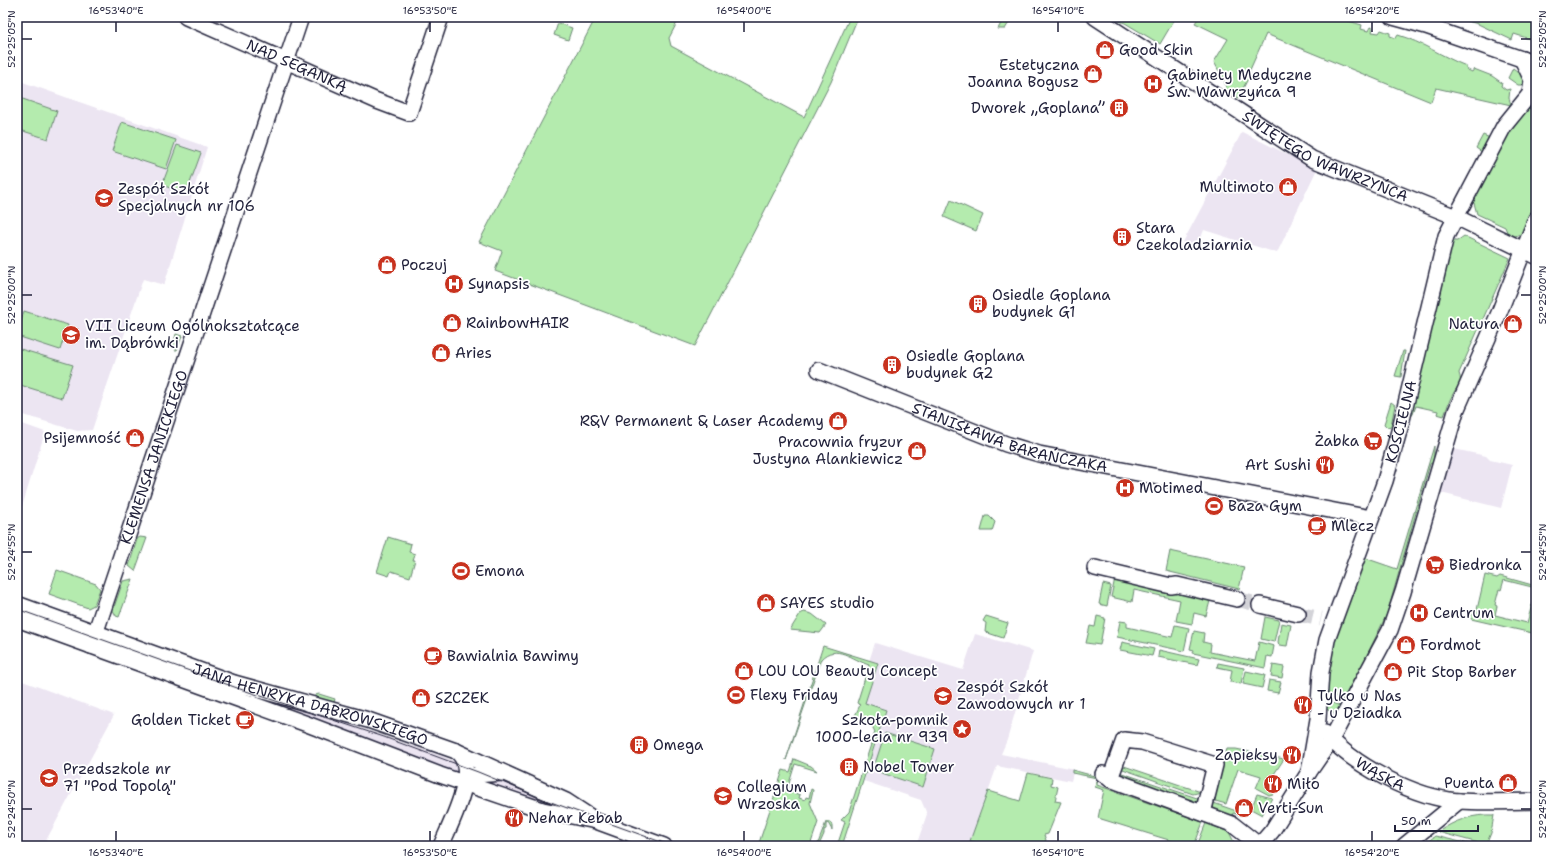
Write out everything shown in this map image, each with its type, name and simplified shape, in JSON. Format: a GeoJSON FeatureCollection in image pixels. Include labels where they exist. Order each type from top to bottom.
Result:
{"type":"FeatureCollection","features":[{"type":"Feature","properties":{"kind":"street","name":"NAD SEGANKĄ"},"geometry":{"type":"LineString","coordinates":[[186,17],[286,62],[325,77],[377,102],[409,113],[442,17]]}},
{"type":"Feature","properties":{"kind":"street","name":"KLEMENSA JANICKIEGO"},"geometry":{"type":"LineString","coordinates":[[93,640],[301,17]]}},
{"type":"Feature","properties":{"kind":"street","name":"ŚWIĘTEGO WAWRZYŃCA"},"geometry":{"type":"LineString","coordinates":[[1095,17],[1312,159],[1456,217],[1530,253]]}},
{"type":"Feature","properties":{"kind":"street"},"geometry":{"type":"LineString","coordinates":[[1392,17],[1426,26],[1529,61],[1533,92]]}},
{"type":"Feature","properties":{"kind":"street","name":"KOŚCIELNA"},"geometry":{"type":"LineString","coordinates":[[1309,772],[1318,719],[1318,693],[1324,657],[1327,621],[1371,518],[1385,481],[1400,431],[1446,236],[1504,126],[1533,92]]}},
{"type":"Feature","properties":{"kind":"street","name":"KOŚCIELNA"},"geometry":{"type":"LineString","coordinates":[[1260,846],[1289,807],[1309,772],[1332,740],[1394,621],[1456,411],[1530,253],[1536,219]]}},
{"type":"Feature","properties":{"kind":"street","name":"STANISŁAWA BARAŃCZAKA"},"geometry":{"type":"LineString","coordinates":[[819,370],[1006,444],[1038,454],[1371,518]]}},
{"type":"Feature","properties":{"kind":"street"},"geometry":{"type":"LineString","coordinates":[[1095,568],[1171,586],[1177,585],[1237,599]]}},
{"type":"Feature","properties":{"kind":"street","name":"JANA HENRYKA DĄBROWSKIEGO"},"geometry":{"type":"LineString","coordinates":[[17,604],[93,640],[466,783],[543,810],[596,821],[664,846]]}},
{"type":"Feature","properties":{"kind":"street"},"geometry":{"type":"LineString","coordinates":[[1260,605],[1298,614]]}},
{"type":"Feature","properties":{"kind":"street","name":"JANA HENRYKA DĄBROWSKIEGO"},"geometry":{"type":"LineString","coordinates":[[17,619],[93,640],[277,696],[368,720],[456,751],[506,772],[566,801],[596,821]]}},
{"type":"Feature","properties":{"kind":"street"},"geometry":{"type":"LineString","coordinates":[[1318,693],[1323,711],[1327,715],[1339,715],[1349,707]]}},
{"type":"Feature","properties":{"kind":"street","name":"WĄSKA"},"geometry":{"type":"LineString","coordinates":[[1318,719],[1332,740],[1359,761],[1383,777],[1433,796],[1459,801],[1536,801]]}},
{"type":"Feature","properties":{"kind":"street"},"geometry":{"type":"LineString","coordinates":[[1203,813],[1215,765],[1142,742],[1124,740],[1106,777],[1232,824],[1260,846]]}},
{"type":"Feature","properties":{"kind":"street"},"geometry":{"type":"LineString","coordinates":[[441,846],[466,783],[465,763],[456,751]]}},
{"type":"Feature","properties":{"kind":"street"},"geometry":{"type":"LineString","coordinates":[[466,783],[475,775],[506,772]]}},
{"type":"Feature","properties":{"kind":"street"},"geometry":{"type":"LineString","coordinates":[[1404,846],[1459,801]]}},
{"type":"Feature","properties":{"kind":"shaded area","name":"Zespół Szkół Specjalnych nr 106"},"geometry":{"type":"Polygon","coordinates":[[[17,80],[207,147],[164,285],[143,279],[92,430],[77,431],[17,413],[17,80]]]}},
{"type":"Feature","properties":{"kind":"shaded area"},"geometry":{"type":"Polygon","coordinates":[[[1242,132],[1317,169],[1277,253],[1204,230],[1197,248],[1182,244],[1242,132]]]}},
{"type":"Feature","properties":{"kind":"shaded area"},"geometry":{"type":"Polygon","coordinates":[[[17,422],[45,432],[17,523],[17,422]]]}},
{"type":"Feature","properties":{"kind":"shaded area"},"geometry":{"type":"Polygon","coordinates":[[[1454,449],[1486,456],[1490,460],[1512,465],[1501,508],[1441,493],[1454,449]]]}},
{"type":"Feature","properties":{"kind":"shaded area"},"geometry":{"type":"Polygon","coordinates":[[[975,634],[1033,651],[1007,740],[1001,754],[1074,769],[1071,781],[997,766],[969,846],[916,846],[927,814],[921,800],[864,781],[886,710],[865,703],[877,663],[869,661],[875,643],[963,670],[975,634]]]}},
{"type":"Feature","properties":{"kind":"shaded area"},"geometry":{"type":"Polygon","coordinates":[[[114,642],[442,756],[459,763],[461,774],[343,730],[238,697],[114,642]]]}},
{"type":"Feature","properties":{"kind":"shaded area","name":"Przedszkole nr 71 \"Pod Topolą\""},"geometry":{"type":"Polygon","coordinates":[[[17,679],[114,715],[43,846],[31,846],[17,840],[17,679]]]}},
{"type":"Feature","properties":{"kind":"shaded area"},"geometry":{"type":"Polygon","coordinates":[[[493,776],[649,835],[472,781],[493,776]]]}},
{"type":"Feature","properties":{"kind":"green space"},"geometry":{"type":"Polygon","coordinates":[[[596,17],[680,17],[669,38],[671,46],[804,117],[850,17],[858,17],[831,82],[695,346],[495,271],[502,251],[479,242],[596,17]]]}},
{"type":"Feature","properties":{"kind":"green space"},"geometry":{"type":"Polygon","coordinates":[[[994,17],[1003,17],[1010,21],[1005,29],[998,29],[1002,21],[994,17]]]}},
{"type":"Feature","properties":{"kind":"green space"},"geometry":{"type":"Polygon","coordinates":[[[1108,17],[1176,17],[1160,44],[1125,23],[1108,17]]]}},
{"type":"Feature","properties":{"kind":"green space"},"geometry":{"type":"Polygon","coordinates":[[[1199,17],[1335,17],[1362,25],[1361,29],[1368,31],[1370,27],[1373,28],[1372,32],[1379,33],[1381,30],[1390,33],[1390,36],[1396,38],[1398,35],[1407,38],[1466,66],[1466,69],[1472,72],[1474,69],[1492,76],[1502,83],[1501,86],[1506,90],[1510,89],[1509,98],[1511,105],[1436,88],[1431,102],[1266,34],[1249,72],[1251,73],[1238,98],[1226,91],[1225,82],[1214,62],[1228,39],[1195,23],[1199,17]]]}},
{"type":"Feature","properties":{"kind":"green space"},"geometry":{"type":"Polygon","coordinates":[[[1453,17],[1536,17],[1536,41],[1514,34],[1512,40],[1478,24],[1453,17]]]}},
{"type":"Feature","properties":{"kind":"green space"},"geometry":{"type":"Polygon","coordinates":[[[558,23],[572,28],[568,40],[554,35],[558,23]]]}},
{"type":"Feature","properties":{"kind":"green space"},"geometry":{"type":"Polygon","coordinates":[[[1536,41],[1536,53],[1532,52],[1536,41]]]}},
{"type":"Feature","properties":{"kind":"green space"},"geometry":{"type":"Polygon","coordinates":[[[1513,68],[1522,75],[1525,85],[1518,85],[1508,78],[1513,68]]]}},
{"type":"Feature","properties":{"kind":"green space"},"geometry":{"type":"Polygon","coordinates":[[[17,97],[57,111],[48,139],[17,129],[17,97]]]}},
{"type":"Feature","properties":{"kind":"green space"},"geometry":{"type":"Polygon","coordinates":[[[1526,104],[1536,108],[1536,202],[1528,228],[1524,227],[1521,234],[1515,236],[1507,232],[1505,227],[1477,214],[1474,203],[1470,201],[1509,126],[1526,104]]]}},
{"type":"Feature","properties":{"kind":"green space"},"geometry":{"type":"Polygon","coordinates":[[[122,122],[176,140],[166,169],[112,151],[122,122]]]}},
{"type":"Feature","properties":{"kind":"green space"},"geometry":{"type":"Polygon","coordinates":[[[1483,135],[1490,138],[1483,153],[1476,148],[1483,135]]]}},
{"type":"Feature","properties":{"kind":"green space"},"geometry":{"type":"Polygon","coordinates":[[[177,145],[201,153],[186,194],[162,185],[177,145]]]}},
{"type":"Feature","properties":{"kind":"green space"},"geometry":{"type":"Polygon","coordinates":[[[951,200],[983,215],[976,231],[944,217],[951,200]]]}},
{"type":"Feature","properties":{"kind":"green space"},"geometry":{"type":"Polygon","coordinates":[[[1464,236],[1510,258],[1459,373],[1460,383],[1449,402],[1444,416],[1437,414],[1438,411],[1416,406],[1410,418],[1451,241],[1457,241],[1464,236]]]}},
{"type":"Feature","properties":{"kind":"green space"},"geometry":{"type":"Polygon","coordinates":[[[24,311],[68,325],[60,350],[17,336],[24,311]]]}},
{"type":"Feature","properties":{"kind":"green space"},"geometry":{"type":"Polygon","coordinates":[[[176,334],[182,336],[177,350],[175,350],[176,347],[173,346],[176,334]]]}},
{"type":"Feature","properties":{"kind":"green space"},"geometry":{"type":"Polygon","coordinates":[[[17,348],[73,365],[62,398],[17,384],[17,348]]]}},
{"type":"Feature","properties":{"kind":"green space"},"geometry":{"type":"Polygon","coordinates":[[[1403,351],[1405,351],[1401,377],[1395,376],[1403,351]]]}},
{"type":"Feature","properties":{"kind":"green space"},"geometry":{"type":"Polygon","coordinates":[[[1391,402],[1395,405],[1391,426],[1387,427],[1384,424],[1391,402]]]}},
{"type":"Feature","properties":{"kind":"green space"},"geometry":{"type":"Polygon","coordinates":[[[1434,446],[1434,462],[1430,464],[1387,614],[1362,665],[1364,669],[1359,678],[1354,679],[1345,696],[1346,701],[1324,692],[1332,645],[1365,558],[1397,569],[1434,446]]]}},
{"type":"Feature","properties":{"kind":"green space"},"geometry":{"type":"Polygon","coordinates":[[[985,516],[989,516],[995,522],[992,531],[981,531],[985,516]]]}},
{"type":"Feature","properties":{"kind":"green space"},"geometry":{"type":"Polygon","coordinates":[[[140,537],[147,538],[135,571],[129,566],[137,539],[140,537]]]}},
{"type":"Feature","properties":{"kind":"green space"},"geometry":{"type":"Polygon","coordinates":[[[388,537],[411,544],[409,552],[415,554],[413,560],[415,560],[410,577],[391,571],[389,576],[377,572],[388,537]]]}},
{"type":"Feature","properties":{"kind":"green space"},"geometry":{"type":"Polygon","coordinates":[[[1170,551],[1244,567],[1239,589],[1166,571],[1170,551]]]}},
{"type":"Feature","properties":{"kind":"green space"},"geometry":{"type":"Polygon","coordinates":[[[57,570],[96,584],[100,589],[94,605],[88,608],[49,594],[57,570]]]}},
{"type":"Feature","properties":{"kind":"green space"},"geometry":{"type":"Polygon","coordinates":[[[1485,575],[1497,578],[1500,576],[1536,586],[1536,588],[1504,580],[1501,590],[1499,589],[1495,605],[1497,606],[1495,615],[1527,623],[1532,604],[1536,603],[1536,625],[1534,625],[1532,633],[1471,619],[1472,614],[1476,614],[1485,575]]]}},
{"type":"Feature","properties":{"kind":"green space"},"geometry":{"type":"Polygon","coordinates":[[[1115,578],[1210,601],[1206,616],[1194,613],[1192,624],[1176,621],[1180,600],[1134,590],[1132,602],[1111,597],[1115,578]]]}},
{"type":"Feature","properties":{"kind":"green space"},"geometry":{"type":"Polygon","coordinates":[[[133,579],[119,617],[116,616],[113,610],[123,581],[133,579]]]}},
{"type":"Feature","properties":{"kind":"green space"},"geometry":{"type":"Polygon","coordinates":[[[1103,584],[1111,586],[1107,606],[1099,604],[1103,584]]]}},
{"type":"Feature","properties":{"kind":"green space"},"geometry":{"type":"Polygon","coordinates":[[[804,612],[812,614],[826,625],[820,633],[790,630],[800,614],[804,612]]]}},
{"type":"Feature","properties":{"kind":"green space"},"geometry":{"type":"Polygon","coordinates":[[[986,616],[1008,623],[1003,638],[985,632],[986,623],[983,621],[986,616]]]}},
{"type":"Feature","properties":{"kind":"green space"},"geometry":{"type":"Polygon","coordinates":[[[1097,616],[1105,618],[1100,645],[1086,643],[1090,626],[1095,627],[1097,616]]]}},
{"type":"Feature","properties":{"kind":"green space"},"geometry":{"type":"Polygon","coordinates":[[[1265,617],[1279,620],[1274,642],[1261,639],[1265,617]]]}},
{"type":"Feature","properties":{"kind":"green space"},"geometry":{"type":"Polygon","coordinates":[[[1120,621],[1127,622],[1127,627],[1172,637],[1175,625],[1189,628],[1184,651],[1117,637],[1120,621]]]}},
{"type":"Feature","properties":{"kind":"green space"},"geometry":{"type":"Polygon","coordinates":[[[1281,623],[1291,625],[1287,646],[1279,645],[1278,642],[1281,623]]]}},
{"type":"Feature","properties":{"kind":"green space"},"geometry":{"type":"Polygon","coordinates":[[[1194,631],[1204,633],[1203,642],[1211,644],[1210,652],[1255,661],[1259,642],[1274,646],[1272,657],[1267,656],[1265,668],[1193,653],[1194,650],[1190,649],[1194,631]]]}},
{"type":"Feature","properties":{"kind":"green space"},"geometry":{"type":"Polygon","coordinates":[[[1122,642],[1154,649],[1152,656],[1120,650],[1122,642]]]}},
{"type":"Feature","properties":{"kind":"green space"},"geometry":{"type":"Polygon","coordinates":[[[823,646],[878,663],[865,703],[886,710],[842,846],[837,846],[845,822],[841,820],[849,812],[875,732],[872,726],[853,720],[860,705],[857,703],[869,665],[845,654],[833,652],[827,654],[821,659],[786,760],[823,646]]]}},
{"type":"Feature","properties":{"kind":"green space"},"geometry":{"type":"Polygon","coordinates":[[[1159,650],[1199,659],[1197,665],[1158,657],[1159,650]]]}},
{"type":"Feature","properties":{"kind":"green space"},"geometry":{"type":"Polygon","coordinates":[[[1218,663],[1244,668],[1241,684],[1230,682],[1232,670],[1217,667],[1218,663]]]}},
{"type":"Feature","properties":{"kind":"green space"},"geometry":{"type":"Polygon","coordinates":[[[1273,665],[1284,667],[1282,678],[1271,676],[1273,665]]]}},
{"type":"Feature","properties":{"kind":"green space"},"geometry":{"type":"Polygon","coordinates":[[[1246,671],[1265,675],[1262,688],[1243,684],[1246,671]]]}},
{"type":"Feature","properties":{"kind":"green space"},"geometry":{"type":"Polygon","coordinates":[[[1269,680],[1281,682],[1278,693],[1267,691],[1269,680]]]}},
{"type":"Feature","properties":{"kind":"green space"},"geometry":{"type":"Polygon","coordinates":[[[319,694],[335,699],[334,702],[316,698],[315,695],[319,694]]]}},
{"type":"Feature","properties":{"kind":"green space"},"geometry":{"type":"Polygon","coordinates":[[[1324,699],[1342,707],[1338,712],[1330,712],[1325,707],[1324,699]]]}},
{"type":"Feature","properties":{"kind":"green space"},"geometry":{"type":"Polygon","coordinates":[[[885,733],[935,749],[923,787],[873,770],[885,733]]]}},
{"type":"Feature","properties":{"kind":"green space"},"geometry":{"type":"Polygon","coordinates":[[[1227,749],[1236,749],[1284,759],[1266,786],[1275,791],[1273,794],[1269,795],[1256,788],[1261,776],[1238,769],[1226,804],[1212,800],[1227,749]]]}},
{"type":"Feature","properties":{"kind":"green space"},"geometry":{"type":"Polygon","coordinates":[[[794,759],[811,766],[817,771],[795,764],[787,790],[800,795],[799,798],[805,800],[806,797],[809,798],[811,789],[813,790],[810,803],[818,822],[810,846],[758,846],[783,770],[790,772],[794,759]]]}},
{"type":"Feature","properties":{"kind":"green space"},"geometry":{"type":"Polygon","coordinates":[[[1121,765],[1201,792],[1193,794],[1120,768],[1121,765]]]}},
{"type":"Feature","properties":{"kind":"green space"},"geometry":{"type":"Polygon","coordinates":[[[1072,770],[1098,777],[1097,785],[1203,822],[1194,846],[1188,846],[1098,818],[1104,790],[1095,787],[1097,778],[1072,773],[1072,770]]]}},
{"type":"Feature","properties":{"kind":"green space"},"geometry":{"type":"Polygon","coordinates":[[[1119,772],[1200,799],[1198,805],[1126,779],[1119,772]]]}},
{"type":"Feature","properties":{"kind":"green space"},"geometry":{"type":"Polygon","coordinates":[[[1028,773],[1052,778],[1051,785],[1058,787],[1055,801],[1061,802],[1048,834],[1044,835],[1046,840],[1043,846],[990,846],[970,841],[988,791],[1020,801],[1028,773]]]}},
{"type":"Feature","properties":{"kind":"green space"},"geometry":{"type":"Polygon","coordinates":[[[1257,794],[1272,798],[1262,815],[1251,809],[1257,794]]]}},
{"type":"Feature","properties":{"kind":"green space"},"geometry":{"type":"Polygon","coordinates":[[[1208,801],[1242,813],[1241,815],[1233,813],[1232,817],[1240,820],[1239,823],[1205,811],[1208,801]]]}},
{"type":"Feature","properties":{"kind":"green space"},"geometry":{"type":"Polygon","coordinates":[[[1494,815],[1491,833],[1486,845],[1438,832],[1451,824],[1464,819],[1494,815]]]}},
{"type":"Feature","properties":{"kind":"green space"},"geometry":{"type":"Polygon","coordinates":[[[826,822],[830,822],[832,825],[832,830],[828,823],[826,824],[826,829],[824,830],[820,843],[821,845],[817,846],[826,822]]]}},
{"type":"Feature","properties":{"kind":"green space"},"geometry":{"type":"Polygon","coordinates":[[[1206,823],[1229,832],[1235,844],[1234,846],[1197,846],[1206,823]]]}},
{"type":"Feature","properties":{"kind":"green space"},"geometry":{"type":"Polygon","coordinates":[[[1435,836],[1478,846],[1458,846],[1438,841],[1430,841],[1422,846],[1435,836]]]}},
{"type":"Feature","properties":{"kind":"tunnel"},"geometry":{"type":"LineString","coordinates":[[1237,599],[1260,605]]}},
{"type":"Feature","properties":{"kind":"tunnel"},"geometry":{"type":"LineString","coordinates":[[1298,614],[1321,619]]}},
{"type":"Feature","properties":{"kind":"tram line"},"geometry":{"type":"LineString","coordinates":[[17,609],[240,689],[384,737],[478,772],[548,801],[672,846]]}},
{"type":"Feature","properties":{"kind":"place","name":"Good Skin"},"geometry":{"type":"Point","coordinates":[1105,50]}},
{"type":"Feature","properties":{"kind":"place","name":"Estetyczna Joanna Bogusz"},"geometry":{"type":"Point","coordinates":[1093,74]}},
{"type":"Feature","properties":{"kind":"place","name":"Gabinety Medyczne Św. Wawrzyńca 9"},"geometry":{"type":"Point","coordinates":[1153,84]}},
{"type":"Feature","properties":{"kind":"place","name":"Dworek „Goplana”"},"geometry":{"type":"Point","coordinates":[1119,108]}},
{"type":"Feature","properties":{"kind":"place","name":"Multimoto"},"geometry":{"type":"Point","coordinates":[1288,187]}},
{"type":"Feature","properties":{"kind":"place","name":"Zespół Szkół Specjalnych nr 106"},"geometry":{"type":"Point","coordinates":[104,198]}},
{"type":"Feature","properties":{"kind":"place","name":"Stara Czekoladziarnia"},"geometry":{"type":"Point","coordinates":[1122,237]}},
{"type":"Feature","properties":{"kind":"place","name":"Poczuj"},"geometry":{"type":"Point","coordinates":[387,265]}},
{"type":"Feature","properties":{"kind":"place","name":"Synapsis"},"geometry":{"type":"Point","coordinates":[454,284]}},
{"type":"Feature","properties":{"kind":"place","name":"Osiedle Goplana budynek G1"},"geometry":{"type":"Point","coordinates":[978,304]}},
{"type":"Feature","properties":{"kind":"place","name":"RainbowHAIR"},"geometry":{"type":"Point","coordinates":[452,323]}},
{"type":"Feature","properties":{"kind":"place","name":"Natura"},"geometry":{"type":"Point","coordinates":[1513,324]}},
{"type":"Feature","properties":{"kind":"place","name":"VII Liceum Ogólnokształcące im. Dąbrówki"},"geometry":{"type":"Point","coordinates":[71,335]}},
{"type":"Feature","properties":{"kind":"place","name":"Aries"},"geometry":{"type":"Point","coordinates":[441,353]}},
{"type":"Feature","properties":{"kind":"place","name":"Osiedle Goplana budynek G2"},"geometry":{"type":"Point","coordinates":[892,365]}},
{"type":"Feature","properties":{"kind":"place","name":"R&V Permanent & Laser Academy"},"geometry":{"type":"Point","coordinates":[838,421]}},
{"type":"Feature","properties":{"kind":"place","name":"Psijemność"},"geometry":{"type":"Point","coordinates":[135,438]}},
{"type":"Feature","properties":{"kind":"place","name":"Żabka"},"geometry":{"type":"Point","coordinates":[1373,441]}},
{"type":"Feature","properties":{"kind":"place","name":"Pracownia fryzur Justyna Alankiewicz"},"geometry":{"type":"Point","coordinates":[917,451]}},
{"type":"Feature","properties":{"kind":"place","name":"Art Sushi"},"geometry":{"type":"Point","coordinates":[1325,465]}},
{"type":"Feature","properties":{"kind":"place","name":"Motimed"},"geometry":{"type":"Point","coordinates":[1125,488]}},
{"type":"Feature","properties":{"kind":"place","name":"Baza Gym"},"geometry":{"type":"Point","coordinates":[1214,506]}},
{"type":"Feature","properties":{"kind":"place","name":"Mlecz"},"geometry":{"type":"Point","coordinates":[1317,526]}},
{"type":"Feature","properties":{"kind":"place","name":"Biedronka"},"geometry":{"type":"Point","coordinates":[1435,565]}},
{"type":"Feature","properties":{"kind":"place","name":"Emona"},"geometry":{"type":"Point","coordinates":[461,571]}},
{"type":"Feature","properties":{"kind":"place","name":"SAYES studio"},"geometry":{"type":"Point","coordinates":[766,603]}},
{"type":"Feature","properties":{"kind":"place","name":"Centrum"},"geometry":{"type":"Point","coordinates":[1419,613]}},
{"type":"Feature","properties":{"kind":"place","name":"Fordmot"},"geometry":{"type":"Point","coordinates":[1406,645]}},
{"type":"Feature","properties":{"kind":"place","name":"Bawialnia Bawimy"},"geometry":{"type":"Point","coordinates":[433,656]}},
{"type":"Feature","properties":{"kind":"place","name":"LOU LOU Beauty Concept"},"geometry":{"type":"Point","coordinates":[744,671]}},
{"type":"Feature","properties":{"kind":"place","name":"Pit Stop Barber"},"geometry":{"type":"Point","coordinates":[1393,672]}},
{"type":"Feature","properties":{"kind":"place","name":"Flexy Friday"},"geometry":{"type":"Point","coordinates":[736,695]}},
{"type":"Feature","properties":{"kind":"place","name":"Zespół Szkół Zawodowych nr 1"},"geometry":{"type":"Point","coordinates":[943,696]}},
{"type":"Feature","properties":{"kind":"place","name":"SZCZEK"},"geometry":{"type":"Point","coordinates":[421,698]}},
{"type":"Feature","properties":{"kind":"place","name":"Tylko u Nas - u Dziadka"},"geometry":{"type":"Point","coordinates":[1303,705]}},
{"type":"Feature","properties":{"kind":"place","name":"Golden Ticket"},"geometry":{"type":"Point","coordinates":[245,720]}},
{"type":"Feature","properties":{"kind":"place","name":"Szkoła-pomnik 1000-lecia nr 939"},"geometry":{"type":"Point","coordinates":[962,729]}},
{"type":"Feature","properties":{"kind":"place","name":"Omega"},"geometry":{"type":"Point","coordinates":[639,745]}},
{"type":"Feature","properties":{"kind":"place","name":"Zapieksy"},"geometry":{"type":"Point","coordinates":[1292,755]}},
{"type":"Feature","properties":{"kind":"place","name":"Nobel Tower"},"geometry":{"type":"Point","coordinates":[849,767]}},
{"type":"Feature","properties":{"kind":"place","name":"Przedszkole nr 71 \"Pod Topolą\""},"geometry":{"type":"Point","coordinates":[49,778]}},
{"type":"Feature","properties":{"kind":"place","name":"Puenta"},"geometry":{"type":"Point","coordinates":[1508,783]}},
{"type":"Feature","properties":{"kind":"place","name":"Miło"},"geometry":{"type":"Point","coordinates":[1273,784]}},
{"type":"Feature","properties":{"kind":"place","name":"Collegium Wrzoska"},"geometry":{"type":"Point","coordinates":[723,796]}},
{"type":"Feature","properties":{"kind":"place","name":"Verti-Sun"},"geometry":{"type":"Point","coordinates":[1244,808]}},
{"type":"Feature","properties":{"kind":"place","name":"Nehar Kebab"},"geometry":{"type":"Point","coordinates":[514,818]}}]}
